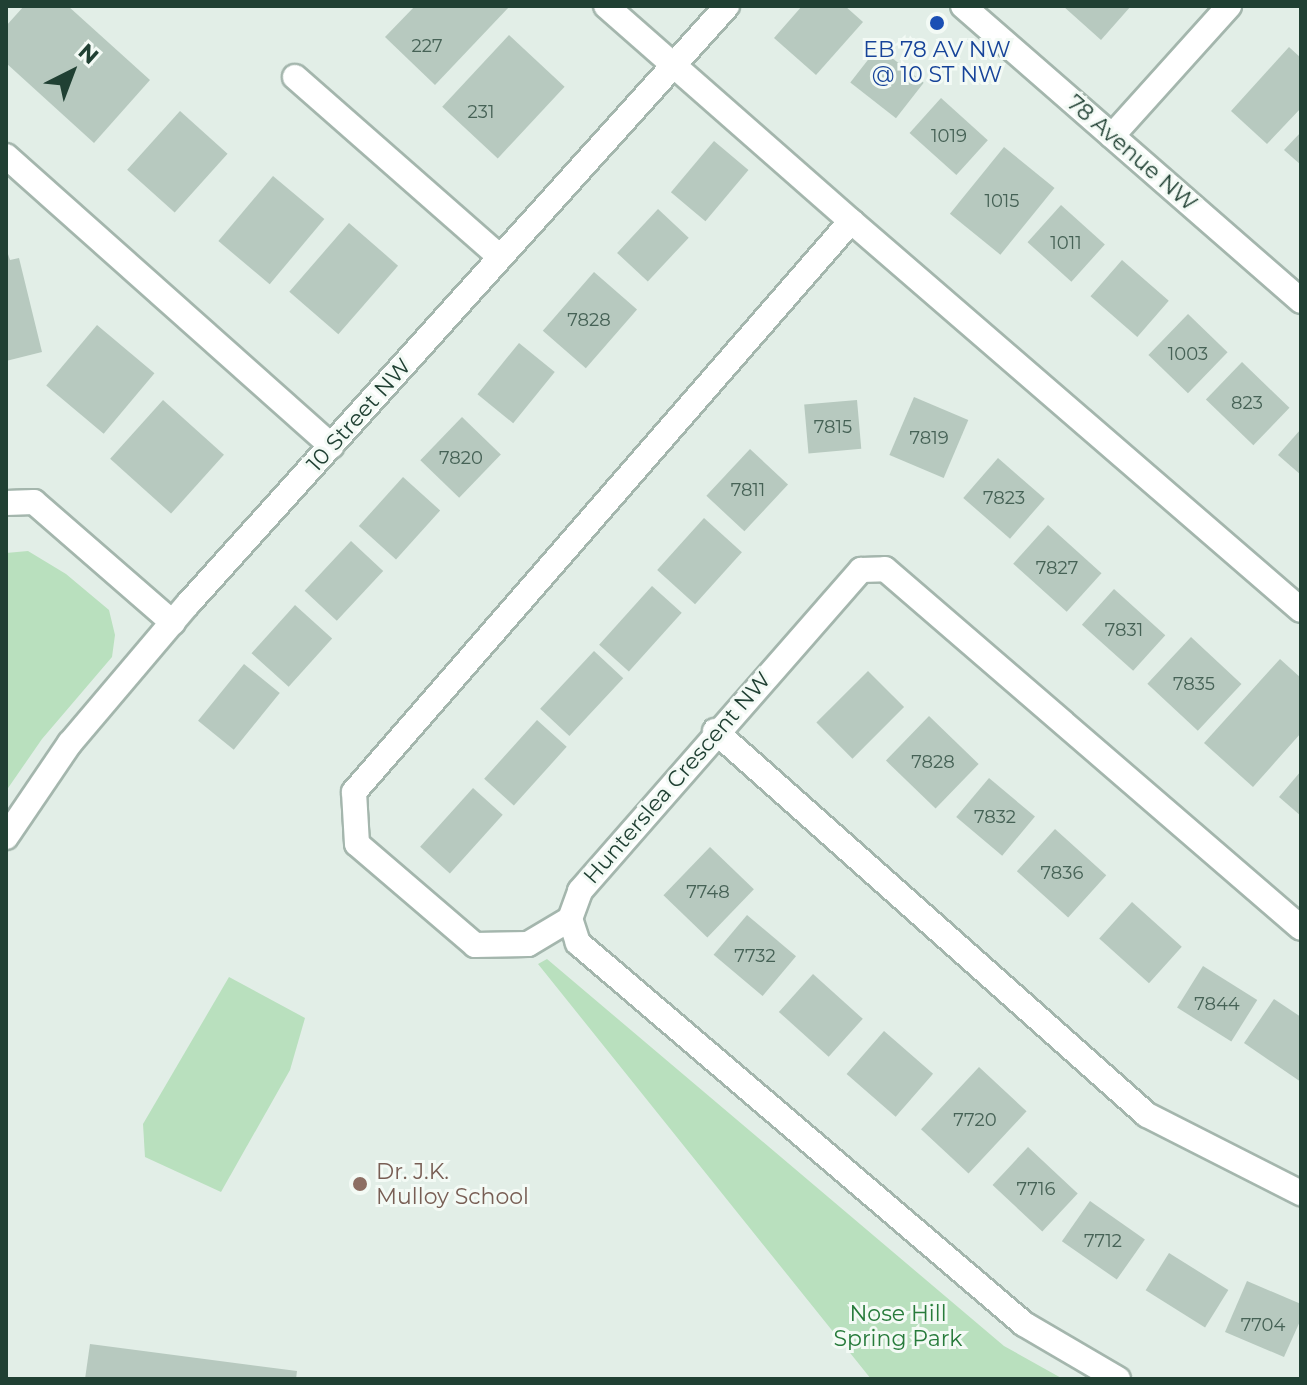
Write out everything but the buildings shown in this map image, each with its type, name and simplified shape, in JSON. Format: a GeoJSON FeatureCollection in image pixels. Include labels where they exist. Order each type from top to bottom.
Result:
{"type":"FeatureCollection","features":[{"type":"Feature","properties":{"kind":"street"},"geometry":{"type":"LineString","coordinates":[[606,6],[1301,610]]}},
{"type":"Feature","properties":{"kind":"street","name":"10 Street NW"},"geometry":{"type":"LineString","coordinates":[[6,837],[70,743],[173,623],[727,6]]}},
{"type":"Feature","properties":{"kind":"street","name":"78 Avenue NW"},"geometry":{"type":"LineString","coordinates":[[963,6],[1301,301]]}},
{"type":"Feature","properties":{"kind":"street"},"geometry":{"type":"LineString","coordinates":[[1112,136],[1229,6]]}},
{"type":"Feature","properties":{"kind":"street"},"geometry":{"type":"LineString","coordinates":[[295,77],[500,257]]}},
{"type":"Feature","properties":{"kind":"street"},"geometry":{"type":"LineString","coordinates":[[6,156],[331,446]]}},
{"type":"Feature","properties":{"kind":"street"},"geometry":{"type":"LineString","coordinates":[[851,221],[354,792],[357,844],[475,945],[528,944],[570,919],[578,943],[1011,1314],[1118,1379]]}},
{"type":"Feature","properties":{"kind":"street"},"geometry":{"type":"LineString","coordinates":[[6,503],[34,502],[173,623]]}},
{"type":"Feature","properties":{"kind":"street","name":"Hunterslea Crescent NW"},"geometry":{"type":"LineString","coordinates":[[570,919],[580,891],[715,731],[861,570],[885,569],[1301,928]]}},
{"type":"Feature","properties":{"kind":"street"},"geometry":{"type":"LineString","coordinates":[[715,731],[1147,1115],[1301,1193]]}},
{"type":"Feature","properties":{"kind":"green space"},"geometry":{"type":"Polygon","coordinates":[[[28,551],[66,574],[109,610],[115,635],[112,657],[42,739],[6,791],[6,553],[28,551]]]}},
{"type":"Feature","properties":{"kind":"green space","name":"Nose Hill Spring Park"},"geometry":{"type":"Polygon","coordinates":[[[547,959],[1004,1346],[1063,1379],[871,1379],[538,964],[547,959]]]}},
{"type":"Feature","properties":{"kind":"green space"},"geometry":{"type":"Polygon","coordinates":[[[229,977],[305,1018],[290,1070],[221,1192],[145,1157],[143,1124],[229,977]]]}},
{"type":"Feature","properties":{"kind":"place","name":"EB 78 AV NW @ 10 ST NW"},"geometry":{"type":"Point","coordinates":[937,23]}},
{"type":"Feature","properties":{"kind":"place","name":"Dr. J.K. Mulloy School"},"geometry":{"type":"Point","coordinates":[360,1184]}}]}
